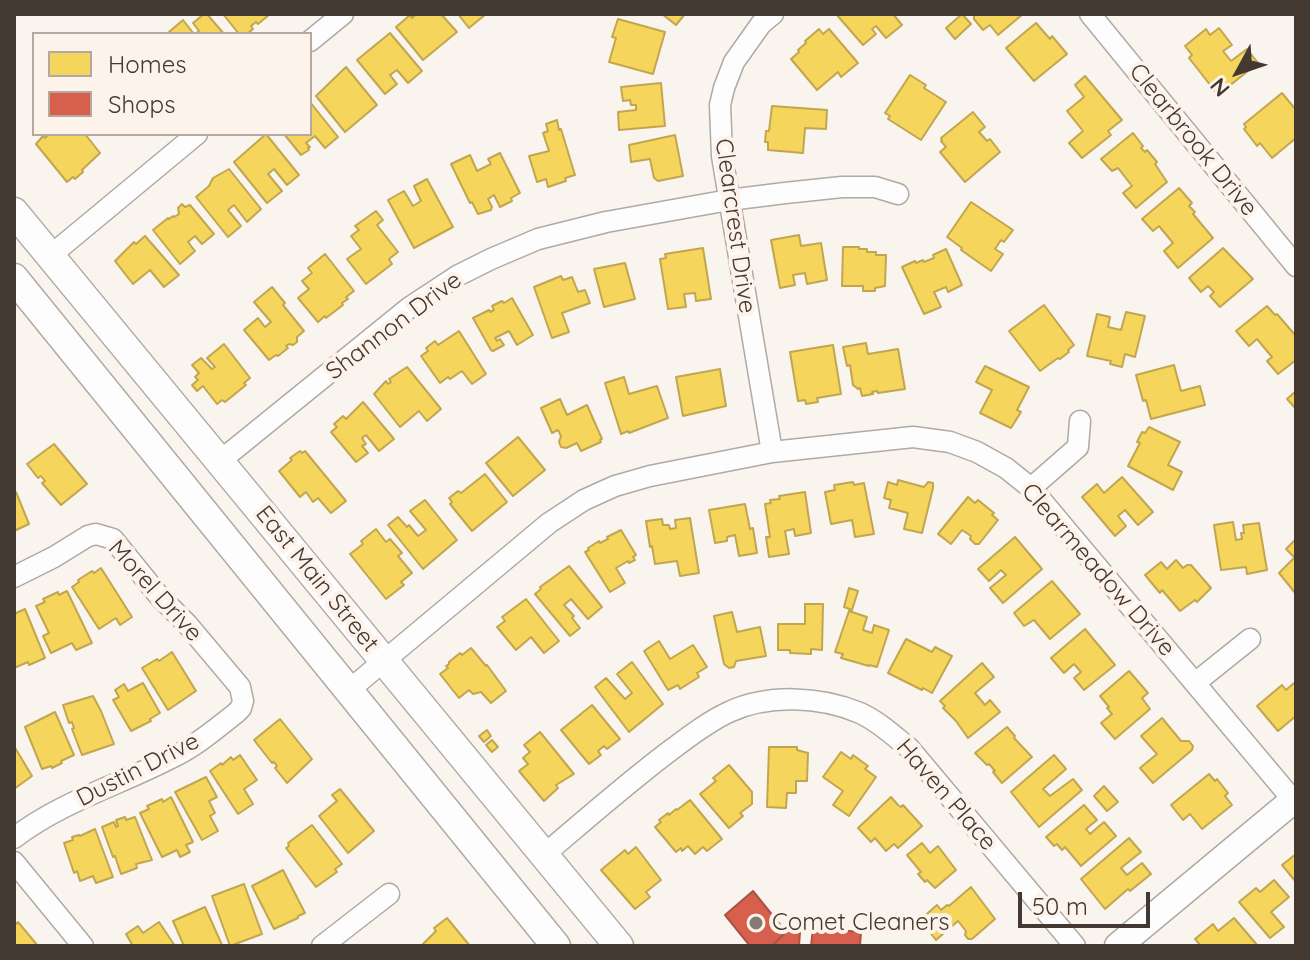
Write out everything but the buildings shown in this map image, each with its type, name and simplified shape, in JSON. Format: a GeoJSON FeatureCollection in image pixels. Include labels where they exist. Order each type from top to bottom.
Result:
{"type":"FeatureCollection","features":[{"type":"Feature","properties":{"kind":"main road","name":"East Main Street"},"geometry":{"type":"LineString","coordinates":[[14,212],[619,946]]}},
{"type":"Feature","properties":{"kind":"main road"},"geometry":{"type":"LineString","coordinates":[[15,283],[50,256]]}},
{"type":"Feature","properties":{"kind":"main road","name":"East Main Street"},"geometry":{"type":"LineString","coordinates":[[15,283],[556,946]]}},
{"type":"Feature","properties":{"kind":"street"},"geometry":{"type":"LineString","coordinates":[[312,39],[343,14]]}},
{"type":"Feature","properties":{"kind":"street","name":"Clearcrest Drive"},"geometry":{"type":"LineString","coordinates":[[772,452],[722,156],[720,105],[734,62],[761,24],[773,14]]}},
{"type":"Feature","properties":{"kind":"street","name":"Clearbrook Drive"},"geometry":{"type":"LineString","coordinates":[[1090,14],[1296,266]]}},
{"type":"Feature","properties":{"kind":"street"},"geometry":{"type":"LineString","coordinates":[[50,256],[195,136]]}},
{"type":"Feature","properties":{"kind":"street","name":"Shannon Drive"},"geometry":{"type":"LineString","coordinates":[[220,461],[410,307],[457,276],[538,239],[606,222],[729,200],[842,187],[875,187],[898,194]]}},
{"type":"Feature","properties":{"kind":"street"},"geometry":{"type":"LineString","coordinates":[[1031,488],[1078,447],[1080,421]]}},
{"type":"Feature","properties":{"kind":"street","name":"Clearmeadow Drive"},"geometry":{"type":"LineString","coordinates":[[348,691],[549,523],[584,500],[615,486],[772,452],[913,437],[950,442],[977,452],[1006,468],[1031,488],[1294,799]]}},
{"type":"Feature","properties":{"kind":"street","name":"Morel Drive"},"geometry":{"type":"LineString","coordinates":[[14,577],[88,536],[96,534],[113,539],[240,687]]}},
{"type":"Feature","properties":{"kind":"street"},"geometry":{"type":"LineString","coordinates":[[1195,683],[1250,639]]}},
{"type":"Feature","properties":{"kind":"street","name":"Dustin Drive"},"geometry":{"type":"LineString","coordinates":[[14,838],[62,807],[160,764],[196,743],[241,708],[243,694],[240,687]]}},
{"type":"Feature","properties":{"kind":"street","name":"Haven Place"},"geometry":{"type":"LineString","coordinates":[[545,854],[654,763],[689,736],[727,713],[763,702],[823,702],[862,714],[909,748],[1075,946]]}},
{"type":"Feature","properties":{"kind":"street"},"geometry":{"type":"LineString","coordinates":[[1118,946],[1294,799]]}},
{"type":"Feature","properties":{"kind":"street"},"geometry":{"type":"LineString","coordinates":[[14,862],[83,946]]}},
{"type":"Feature","properties":{"kind":"street"},"geometry":{"type":"LineString","coordinates":[[322,946],[389,894]]}},
{"type":"Feature","properties":{"kind":"place","name":"Comet Cleaners"},"geometry":{"type":"Point","coordinates":[756,923]}}]}
